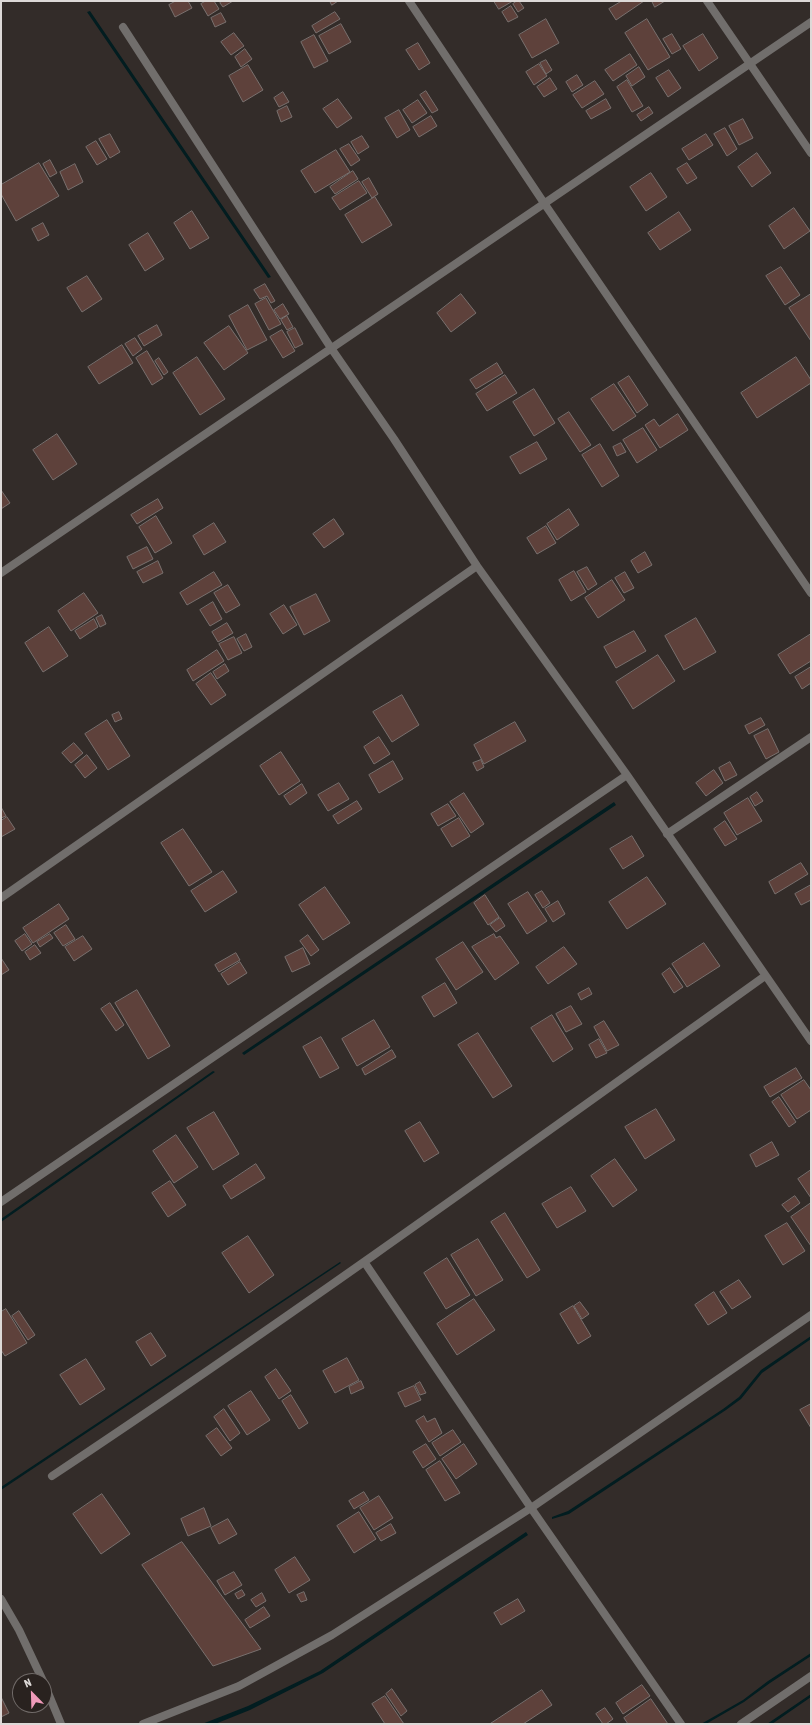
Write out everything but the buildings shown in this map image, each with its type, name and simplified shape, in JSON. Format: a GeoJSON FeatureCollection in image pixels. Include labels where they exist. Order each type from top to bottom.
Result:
{"type":"FeatureCollection","features":[{"type":"Feature","properties":{"kind":"street"},"geometry":{"type":"LineString","coordinates":[[409,1],[544,203],[811,593]]}},
{"type":"Feature","properties":{"kind":"street"},"geometry":{"type":"LineString","coordinates":[[707,1],[811,153]]}},
{"type":"Feature","properties":{"kind":"street"},"geometry":{"type":"LineString","coordinates":[[1,573],[811,22]]}},
{"type":"Feature","properties":{"kind":"street"},"geometry":{"type":"LineString","coordinates":[[123,28],[331,348],[394,439],[477,566],[627,775],[811,1041]]}},
{"type":"Feature","properties":{"kind":"street"},"geometry":{"type":"LineString","coordinates":[[1,898],[477,566]]}},
{"type":"Feature","properties":{"kind":"street"},"geometry":{"type":"LineString","coordinates":[[667,834],[811,737]]}},
{"type":"Feature","properties":{"kind":"street"},"geometry":{"type":"LineString","coordinates":[[1,1202],[627,775]]}},
{"type":"Feature","properties":{"kind":"street"},"geometry":{"type":"LineString","coordinates":[[52,1476],[161,1404],[365,1263],[766,976]]}},
{"type":"Feature","properties":{"kind":"street"},"geometry":{"type":"LineString","coordinates":[[365,1263],[531,1508],[681,1724]]}},
{"type":"Feature","properties":{"kind":"street"},"geometry":{"type":"LineString","coordinates":[[143,1724],[239,1686],[332,1635],[531,1508],[811,1315]]}},
{"type":"Feature","properties":{"kind":"street"},"geometry":{"type":"LineString","coordinates":[[1,1599],[19,1630],[39,1673]]}},
{"type":"Feature","properties":{"kind":"street"},"geometry":{"type":"LineString","coordinates":[[741,1724],[811,1676]]}},
{"type":"Feature","properties":{"kind":"street"},"geometry":{"type":"LineString","coordinates":[[52,1703],[61,1724]]}},
{"type":"Feature","properties":{"kind":"water"},"geometry":{"type":"Polygon","coordinates":[[[90,11],[271,277],[268,278],[87,12],[90,11]]]}},
{"type":"Feature","properties":{"kind":"water"},"geometry":{"type":"Polygon","coordinates":[[[614,802],[616,805],[244,1055],[242,1053],[614,802]]]}},
{"type":"Feature","properties":{"kind":"water"},"geometry":{"type":"Polygon","coordinates":[[[213,1071],[215,1072],[1,1222],[1,1219],[213,1071]]]}},
{"type":"Feature","properties":{"kind":"water"},"geometry":{"type":"Polygon","coordinates":[[[340,1262],[341,1263],[1,1490],[1,1487],[340,1262]]]}},
{"type":"Feature","properties":{"kind":"water"},"geometry":{"type":"Polygon","coordinates":[[[811,1336],[811,1339],[762,1373],[741,1399],[726,1410],[569,1514],[552,1519],[552,1517],[568,1511],[723,1409],[739,1397],[761,1370],[811,1336]]]}},
{"type":"Feature","properties":{"kind":"water"},"geometry":{"type":"Polygon","coordinates":[[[526,1532],[528,1535],[323,1673],[250,1710],[215,1724],[202,1724],[248,1706],[320,1671],[526,1532]]]}},
{"type":"Feature","properties":{"kind":"water"},"geometry":{"type":"Polygon","coordinates":[[[811,1653],[811,1656],[744,1702],[706,1724],[701,1724],[743,1700],[768,1681],[811,1653]]]}},
{"type":"Feature","properties":{"kind":"water"},"geometry":{"type":"Polygon","coordinates":[[[811,1694],[811,1697],[772,1724],[767,1724],[811,1694]]]}}]}
